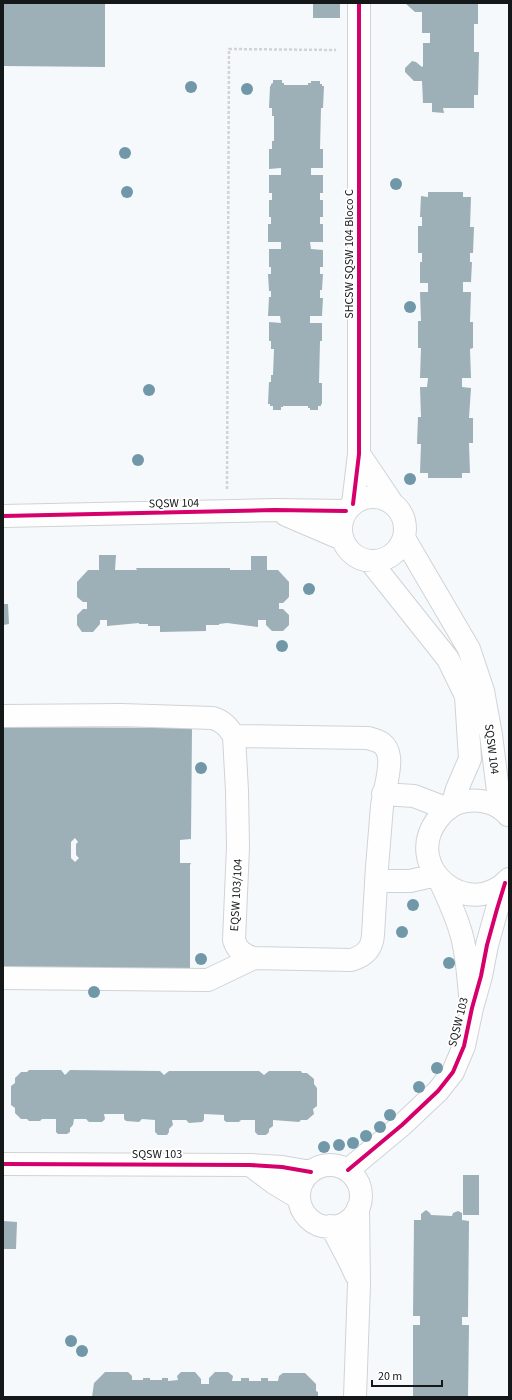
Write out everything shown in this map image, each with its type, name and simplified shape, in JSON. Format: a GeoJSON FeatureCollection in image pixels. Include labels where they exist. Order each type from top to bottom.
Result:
{"type":"FeatureCollection","features":[{"type":"Feature","properties":{"kind":"street","name":"SHCSW SQSW 104 Bloco C"},"geometry":{"type":"LineString","coordinates":[[350,508],[359,454],[360,3]]}},
{"type":"Feature","properties":{"kind":"street"},"geometry":{"type":"LineString","coordinates":[[359,454],[404,518],[405,528],[401,546],[395,553],[387,558],[379,561],[370,561],[361,559],[352,554],[342,539],[341,529],[342,520],[350,508],[360,500],[376,497],[392,503]]}},
{"type":"Feature","properties":{"kind":"street","name":"SQSW 104"},"geometry":{"type":"LineString","coordinates":[[3,516],[350,508]]}},
{"type":"Feature","properties":{"kind":"street","name":"SQSW 104"},"geometry":{"type":"LineString","coordinates":[[274,510],[342,539]]}},
{"type":"Feature","properties":{"kind":"street","name":"SQSW 104"},"geometry":{"type":"LineString","coordinates":[[404,538],[469,649],[474,694],[470,759],[456,788],[450,807]]}},
{"type":"Feature","properties":{"kind":"street","name":"SQSW 104"},"geometry":{"type":"LineString","coordinates":[[370,561],[474,694],[491,735],[506,812]]}},
{"type":"Feature","properties":{"kind":"street"},"geometry":{"type":"LineString","coordinates":[[3,716],[121,715],[213,718],[226,724],[234,736]]}},
{"type":"Feature","properties":{"kind":"street","name":"EQSW 103/104"},"geometry":{"type":"LineString","coordinates":[[234,736],[368,738],[378,741],[382,743],[389,756],[389,765],[383,794],[372,943],[368,951],[364,955],[351,960],[254,958],[238,950],[235,946],[234,940],[238,847],[234,736]]}},
{"type":"Feature","properties":{"kind":"street"},"geometry":{"type":"LineString","coordinates":[[383,794],[414,796],[450,807],[464,801],[476,800],[488,802],[506,812]]}},
{"type":"Feature","properties":{"kind":"street","name":"SQSW 103"},"geometry":{"type":"LineString","coordinates":[[450,807],[440,815],[432,826],[428,840],[428,855],[432,869],[452,906],[461,933],[472,1008]]}},
{"type":"Feature","properties":{"kind":"street"},"geometry":{"type":"LineString","coordinates":[[377,881],[410,881],[438,878],[452,889],[465,894],[479,894],[493,890],[507,881]]}},
{"type":"Feature","properties":{"kind":"street","name":"SQSW 103"},"geometry":{"type":"LineString","coordinates":[[355,1188],[388,1137],[438,1091],[453,1072],[464,1046],[487,945],[507,881]]}},
{"type":"Feature","properties":{"kind":"street"},"geometry":{"type":"LineString","coordinates":[[3,978],[208,980],[254,958]]}},
{"type":"Feature","properties":{"kind":"street","name":"SQSW 103"},"geometry":{"type":"LineString","coordinates":[[3,1164],[250,1165],[282,1167],[312,1172]]}},
{"type":"Feature","properties":{"kind":"street"},"geometry":{"type":"LineString","coordinates":[[250,1165],[274,1183],[299,1198]]}},
{"type":"Feature","properties":{"kind":"street"},"geometry":{"type":"LineString","coordinates":[[355,1188],[353,1216],[345,1223],[335,1226],[325,1226],[315,1223],[307,1217],[299,1198],[300,1188],[305,1178],[320,1167],[329,1165],[339,1166],[355,1188],[359,1284],[355,1397]]}},
{"type":"Feature","properties":{"kind":"street"},"geometry":{"type":"LineString","coordinates":[[331,1226],[351,1264],[359,1284]]}},
{"type":"Feature","properties":{"kind":"path"},"geometry":{"type":"LineString","coordinates":[[227,511],[229,49],[359,50]]}},
{"type":"Feature","properties":{"kind":"building"},"geometry":{"type":"Polygon","coordinates":[[[3,3],[105,3],[105,67],[3,66],[3,3]]]}},
{"type":"Feature","properties":{"kind":"building"},"geometry":{"type":"Polygon","coordinates":[[[313,3],[340,3],[340,18],[313,18],[313,3]]]}},
{"type":"Feature","properties":{"kind":"building"},"geometry":{"type":"Polygon","coordinates":[[[405,3],[478,3],[478,24],[474,24],[474,52],[479,52],[478,95],[474,95],[474,108],[443,108],[444,113],[432,112],[432,103],[423,103],[422,81],[414,81],[405,72],[405,68],[412,61],[416,62],[422,67],[423,66],[423,43],[430,43],[430,33],[422,33],[422,12],[415,12],[405,3]]]}},
{"type":"Feature","properties":{"kind":"building"},"geometry":{"type":"Polygon","coordinates":[[[273,80],[282,80],[284,85],[308,85],[311,81],[320,81],[320,84],[324,86],[323,108],[321,108],[320,149],[323,149],[323,168],[311,168],[311,175],[323,175],[323,193],[320,193],[320,200],[323,200],[323,217],[320,217],[320,224],[323,224],[323,242],[310,242],[311,249],[323,250],[323,267],[320,267],[320,274],[323,274],[322,290],[320,290],[320,298],[323,298],[322,316],[310,316],[310,323],[322,323],[319,383],[322,383],[322,404],[321,406],[318,406],[318,410],[310,410],[308,406],[283,406],[281,407],[281,410],[273,410],[273,406],[268,404],[269,382],[271,382],[271,375],[273,375],[274,349],[271,349],[271,341],[269,341],[269,322],[281,323],[280,316],[268,316],[269,297],[271,297],[271,291],[269,291],[268,274],[271,274],[271,267],[269,267],[269,249],[281,249],[281,242],[268,242],[268,224],[271,224],[271,217],[269,217],[269,200],[272,200],[272,193],[269,193],[269,175],[281,175],[281,168],[269,169],[269,149],[272,149],[272,141],[274,141],[274,116],[272,116],[272,108],[269,108],[270,86],[273,83],[273,80]]]}},
{"type":"Feature","properties":{"kind":"building"},"geometry":{"type":"Polygon","coordinates":[[[428,192],[463,192],[463,197],[471,197],[470,227],[474,227],[473,253],[470,253],[470,262],[472,262],[471,282],[463,282],[463,292],[471,292],[470,322],[473,322],[473,348],[470,349],[471,378],[462,378],[462,387],[471,388],[469,418],[473,418],[473,443],[469,443],[470,473],[462,473],[462,478],[428,478],[428,473],[420,473],[421,444],[417,444],[418,417],[421,417],[420,387],[427,387],[428,378],[420,378],[421,348],[418,348],[418,321],[421,321],[420,292],[428,292],[428,283],[420,283],[420,262],[422,262],[422,253],[418,253],[418,226],[422,226],[422,217],[420,217],[421,196],[428,197],[428,192]]]}},
{"type":"Feature","properties":{"kind":"building"},"geometry":{"type":"Polygon","coordinates":[[[99,555],[116,555],[115,570],[137,570],[136,568],[230,568],[230,570],[251,570],[251,556],[267,556],[267,570],[278,570],[289,582],[289,597],[283,603],[279,603],[279,609],[283,609],[289,615],[289,625],[283,631],[272,631],[266,625],[266,620],[258,620],[258,627],[227,623],[219,625],[206,625],[206,631],[160,632],[160,626],[148,626],[148,624],[139,623],[107,626],[107,620],[100,620],[100,624],[93,632],[82,632],[77,625],[77,615],[83,609],[87,609],[87,602],[83,602],[77,597],[77,582],[88,570],[99,570],[99,555]]]}},
{"type":"Feature","properties":{"kind":"building"},"geometry":{"type":"Polygon","coordinates":[[[3,604],[8,604],[9,624],[3,625],[3,604]]]}},
{"type":"Feature","properties":{"kind":"building"},"geometry":{"type":"Polygon","coordinates":[[[3,727],[192,728],[191,839],[180,840],[180,863],[191,863],[190,977],[3,977],[3,727]],[[75,838],[71,842],[71,858],[75,862],[79,858],[76,855],[76,844],[78,842],[75,838]]]}},
{"type":"Feature","properties":{"kind":"building"},"geometry":{"type":"Polygon","coordinates":[[[29,1070],[61,1070],[65,1075],[70,1070],[160,1071],[164,1075],[169,1071],[259,1071],[264,1075],[269,1071],[301,1071],[302,1073],[307,1073],[314,1079],[314,1084],[317,1088],[317,1106],[313,1109],[314,1114],[307,1120],[301,1120],[299,1122],[273,1120],[273,1126],[269,1129],[269,1132],[266,1135],[258,1135],[255,1132],[255,1120],[226,1122],[224,1120],[224,1115],[204,1114],[204,1120],[202,1122],[189,1123],[186,1120],[172,1120],[173,1125],[169,1129],[167,1135],[158,1135],[155,1132],[155,1120],[142,1119],[139,1122],[126,1121],[124,1119],[124,1114],[104,1114],[105,1119],[102,1122],[89,1122],[86,1119],[74,1119],[70,1132],[67,1134],[58,1134],[56,1132],[56,1119],[29,1121],[27,1119],[21,1119],[15,1113],[15,1108],[11,1105],[11,1086],[15,1083],[15,1078],[21,1072],[27,1072],[29,1070]]]}},
{"type":"Feature","properties":{"kind":"building"},"geometry":{"type":"Polygon","coordinates":[[[463,1175],[479,1175],[479,1215],[463,1215],[463,1175]]]}},
{"type":"Feature","properties":{"kind":"building"},"geometry":{"type":"Polygon","coordinates":[[[426,1210],[431,1215],[452,1216],[453,1213],[458,1211],[462,1213],[462,1220],[469,1221],[468,1317],[462,1317],[462,1325],[469,1325],[468,1397],[413,1397],[413,1325],[420,1325],[420,1316],[413,1316],[414,1220],[421,1220],[421,1214],[426,1210]]]}},
{"type":"Feature","properties":{"kind":"building"},"geometry":{"type":"Polygon","coordinates":[[[3,1221],[17,1222],[16,1249],[3,1249],[3,1221]]]}},
{"type":"Feature","properties":{"kind":"building"},"geometry":{"type":"Polygon","coordinates":[[[105,1372],[128,1372],[132,1376],[132,1380],[143,1380],[143,1378],[150,1378],[150,1380],[162,1380],[162,1378],[168,1378],[168,1381],[178,1380],[177,1376],[181,1372],[195,1372],[201,1379],[201,1384],[209,1384],[209,1378],[215,1372],[228,1372],[233,1376],[232,1381],[241,1381],[241,1378],[249,1378],[249,1381],[261,1381],[261,1378],[268,1378],[268,1381],[278,1381],[279,1376],[283,1373],[305,1373],[316,1384],[318,1397],[92,1397],[94,1383],[105,1372]]]}},
{"type":"Feature","properties":{"kind":"cycle path"},"geometry":{"type":"LineString","coordinates":[[353,504],[359,454],[359,3]]}},
{"type":"Feature","properties":{"kind":"cycle path"},"geometry":{"type":"LineString","coordinates":[[3,516],[274,510],[346,511]]}},
{"type":"Feature","properties":{"kind":"cycle path"},"geometry":{"type":"LineString","coordinates":[[348,1170],[402,1125],[438,1091],[453,1072],[464,1046],[487,945],[505,883]]}},
{"type":"Feature","properties":{"kind":"cycle path"},"geometry":{"type":"LineString","coordinates":[[3,1164],[250,1165],[282,1167],[311,1172]]}}]}
